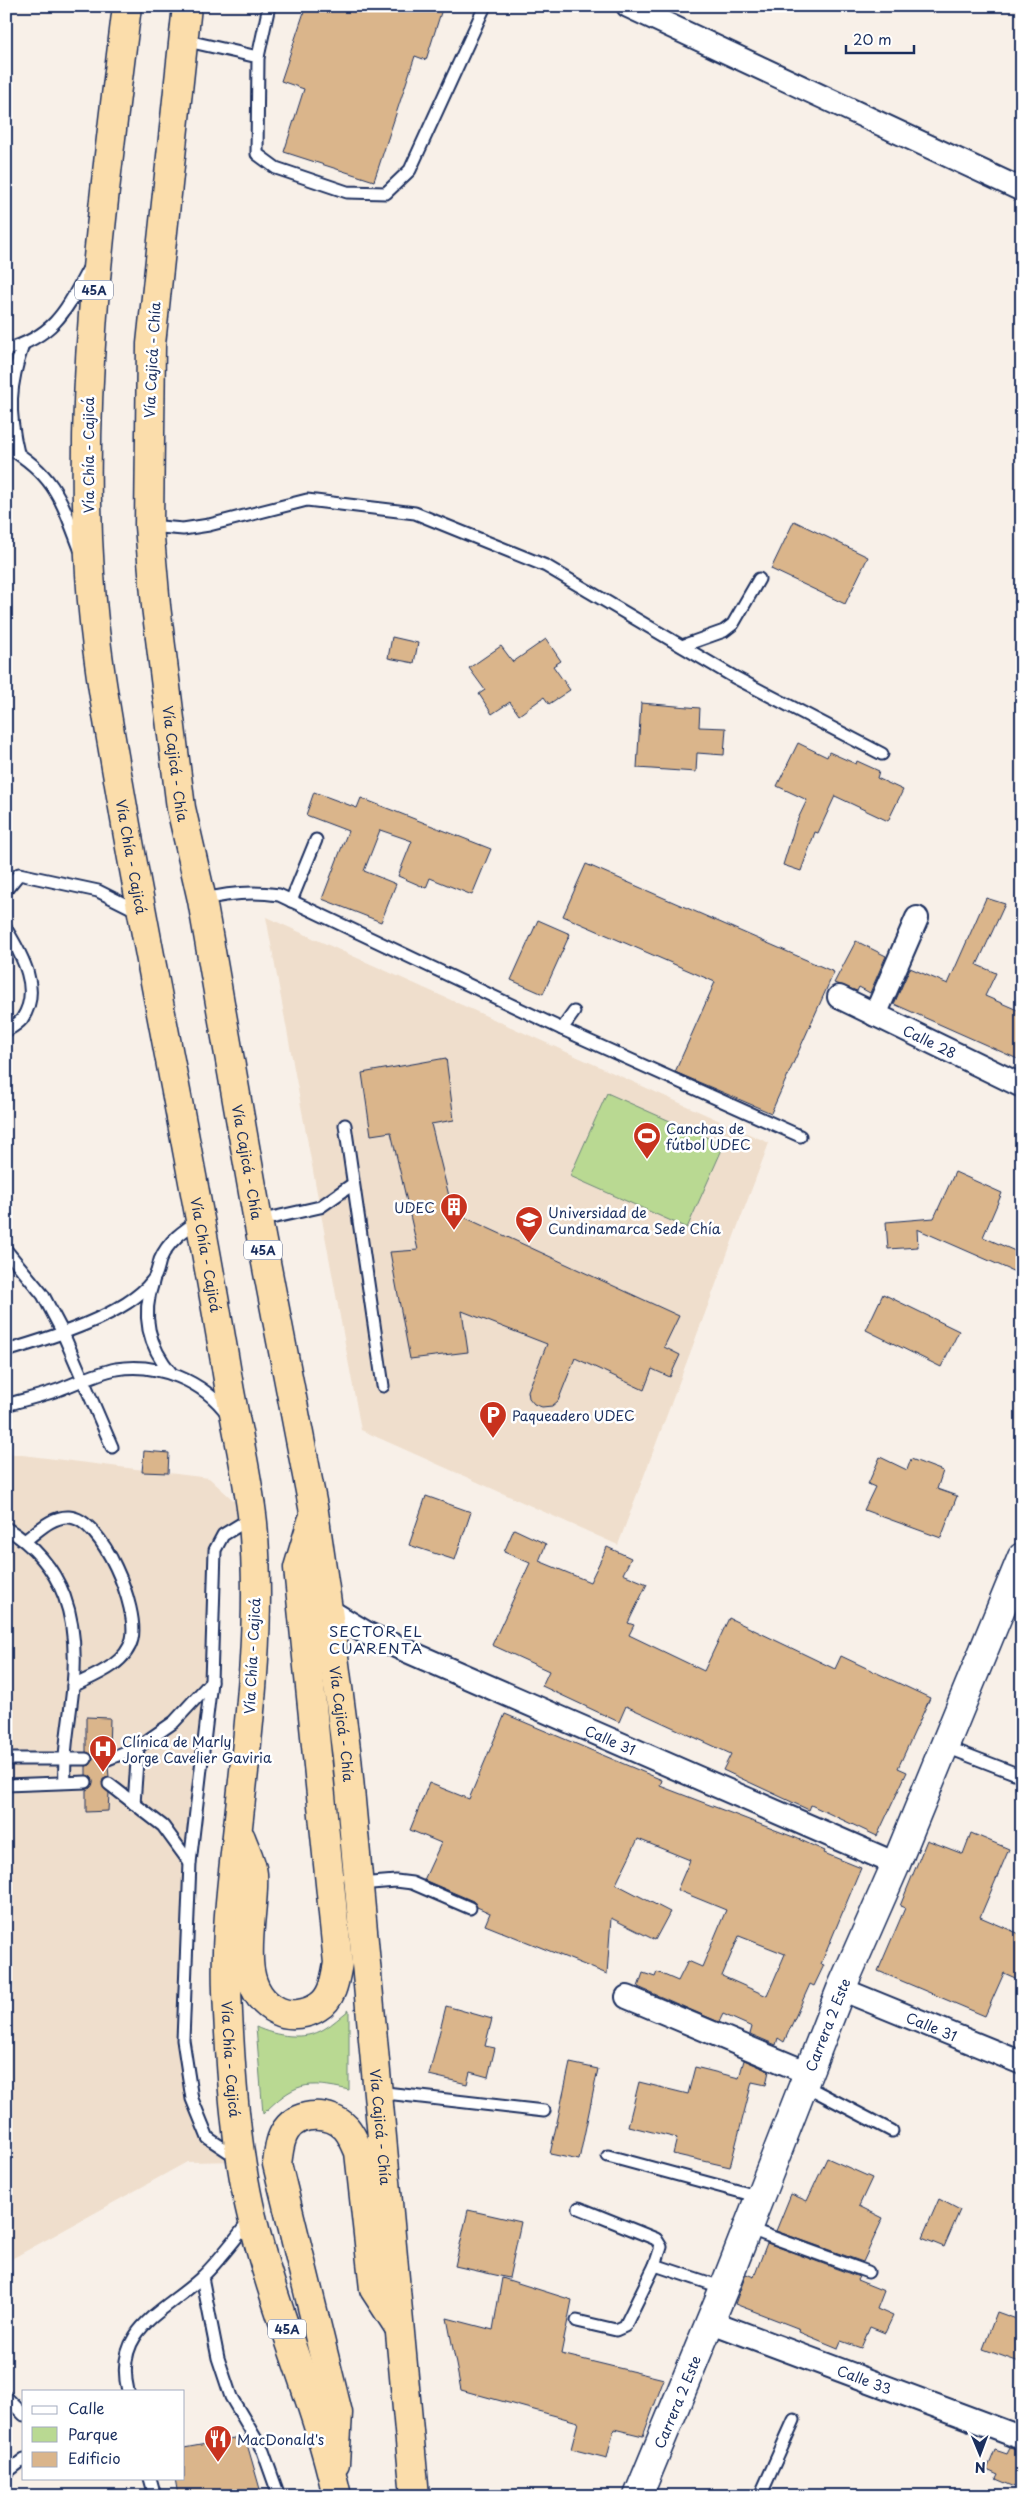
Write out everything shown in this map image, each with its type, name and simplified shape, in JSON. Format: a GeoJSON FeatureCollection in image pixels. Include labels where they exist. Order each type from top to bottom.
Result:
{"type":"FeatureCollection","features":[{"type":"Feature","properties":{"kind":"highway","name":"Vía Chía - Cajicá"},"geometry":{"type":"LineString","coordinates":[[126,6],[96,255],[86,435],[90,576],[100,672],[252,1517],[256,1572],[256,1624],[251,1705],[228,1914],[227,1985],[242,2161],[252,2218],[336,2488]]}},
{"type":"Feature","properties":{"kind":"highway","name":"Vía Cajicá - Chía"},"geometry":{"type":"LineString","coordinates":[[187,6],[151,344],[150,526],[156,606],[181,808],[202,900],[258,1221],[314,1512],[328,1610],[347,1757],[415,2496]]}},
{"type":"Feature","properties":{"kind":"highway"},"geometry":{"type":"LineString","coordinates":[[238,1829],[253,1873],[249,1972],[254,1989],[266,2006],[282,2013],[302,2014],[320,2006],[333,1990],[338,1963],[298,1568],[314,1512]]}},
{"type":"Feature","properties":{"kind":"highway"},"geometry":{"type":"LineString","coordinates":[[336,2488],[338,2412],[277,2164],[281,2141],[287,2128],[297,2120],[320,2116],[334,2119],[344,2126],[352,2136],[359,2152],[374,2289],[400,2329]]}},
{"type":"Feature","properties":{"kind":"street"},"geometry":{"type":"LineString","coordinates":[[628,6],[1022,190]]}},
{"type":"Feature","properties":{"kind":"street"},"geometry":{"type":"LineString","coordinates":[[876,1015],[917,918]]}},
{"type":"Feature","properties":{"kind":"street","name":"Calle 28"},"geometry":{"type":"LineString","coordinates":[[839,997],[1022,1086]]}},
{"type":"Feature","properties":{"kind":"street","name":"Carrera 2 Este"},"geometry":{"type":"LineString","coordinates":[[638,2496],[724,2288],[841,1989],[896,1864],[1022,1557]]}},
{"type":"Feature","properties":{"kind":"street","name":"Calle 31"},"geometry":{"type":"LineString","coordinates":[[328,1610],[368,1634],[896,1864]]}},
{"type":"Feature","properties":{"kind":"street","name":"Calle 31"},"geometry":{"type":"LineString","coordinates":[[841,1989],[1022,2063]]}},
{"type":"Feature","properties":{"kind":"street"},"geometry":{"type":"LineString","coordinates":[[627,1997],[806,2079]]}},
{"type":"Feature","properties":{"kind":"street","name":"Calle 33"},"geometry":{"type":"LineString","coordinates":[[709,2321],[1022,2438]]}},
{"type":"Feature","properties":{"kind":"lane"},"geometry":{"type":"LineString","coordinates":[[269,6],[258,57],[257,154],[276,168],[347,192],[386,193],[410,170],[485,6]]}},
{"type":"Feature","properties":{"kind":"lane"},"geometry":{"type":"LineString","coordinates":[[183,40],[258,57]]}},
{"type":"Feature","properties":{"kind":"lane"},"geometry":{"type":"LineString","coordinates":[[6,350],[23,345],[45,332],[63,315],[96,255]]}},
{"type":"Feature","properties":{"kind":"lane"},"geometry":{"type":"LineString","coordinates":[[18,453],[12,426],[10,398],[14,371],[23,345]]}},
{"type":"Feature","properties":{"kind":"lane"},"geometry":{"type":"LineString","coordinates":[[6,446],[41,471],[58,494],[90,576]]}},
{"type":"Feature","properties":{"kind":"lane"},"geometry":{"type":"LineString","coordinates":[[150,526],[183,529],[209,525],[307,500],[416,513],[546,566],[734,677],[882,754]]}},
{"type":"Feature","properties":{"kind":"lane"},"geometry":{"type":"LineString","coordinates":[[682,646],[724,631],[732,624],[759,579]]}},
{"type":"Feature","properties":{"kind":"lane"},"geometry":{"type":"LineString","coordinates":[[291,901],[316,840]]}},
{"type":"Feature","properties":{"kind":"lane"},"geometry":{"type":"LineString","coordinates":[[6,890],[20,874],[98,891],[142,913]]}},
{"type":"Feature","properties":{"kind":"lane"},"geometry":{"type":"LineString","coordinates":[[202,900],[227,894],[261,893],[279,895],[562,1029],[800,1136]]}},
{"type":"Feature","properties":{"kind":"lane"},"geometry":{"type":"LineString","coordinates":[[6,929],[24,958],[31,998],[21,1021],[6,1031]]}},
{"type":"Feature","properties":{"kind":"lane"},"geometry":{"type":"LineString","coordinates":[[562,1029],[574,1012]]}},
{"type":"Feature","properties":{"kind":"lane"},"geometry":{"type":"LineString","coordinates":[[344,1125],[383,1386]]}},
{"type":"Feature","properties":{"kind":"lane"},"geometry":{"type":"LineString","coordinates":[[258,1221],[320,1207],[353,1184]]}},
{"type":"Feature","properties":{"kind":"lane"},"geometry":{"type":"LineString","coordinates":[[172,1374],[157,1354],[148,1331],[147,1305],[161,1258],[179,1234],[200,1220]]}},
{"type":"Feature","properties":{"kind":"lane"},"geometry":{"type":"LineString","coordinates":[[6,1250],[43,1295],[85,1380],[112,1447]]}},
{"type":"Feature","properties":{"kind":"lane"},"geometry":{"type":"LineString","coordinates":[[8,1351],[122,1307],[153,1280]]}},
{"type":"Feature","properties":{"kind":"lane"},"geometry":{"type":"LineString","coordinates":[[6,1405],[117,1369],[145,1369],[172,1374],[192,1383],[209,1395],[224,1410],[236,1427]]}},
{"type":"Feature","properties":{"kind":"lane"},"geometry":{"type":"LineString","coordinates":[[6,1396],[14,1399],[29,1399]]}},
{"type":"Feature","properties":{"kind":"lane"},"geometry":{"type":"LineString","coordinates":[[26,1540],[54,1520],[68,1517],[80,1520],[91,1530],[105,1550],[126,1587],[132,1639],[127,1649],[106,1669],[73,1686]]}},
{"type":"Feature","properties":{"kind":"lane"},"geometry":{"type":"LineString","coordinates":[[242,2161],[208,2138],[192,2099],[183,2040],[190,1863],[211,1682],[216,1550],[223,1535],[252,1517]]}},
{"type":"Feature","properties":{"kind":"lane"},"geometry":{"type":"LineString","coordinates":[[6,1528],[26,1540],[54,1576],[66,1596],[72,1622],[73,1686],[64,1760],[65,1782]]}},
{"type":"Feature","properties":{"kind":"lane"},"geometry":{"type":"LineString","coordinates":[[108,1759],[138,1747],[174,1722],[211,1682]]}},
{"type":"Feature","properties":{"kind":"lane"},"geometry":{"type":"LineString","coordinates":[[944,1746],[1022,1776]]}},
{"type":"Feature","properties":{"kind":"lane"},"geometry":{"type":"LineString","coordinates":[[134,1804],[138,1747]]}},
{"type":"Feature","properties":{"kind":"lane"},"geometry":{"type":"LineString","coordinates":[[6,1759],[86,1759]]}},
{"type":"Feature","properties":{"kind":"lane"},"geometry":{"type":"LineString","coordinates":[[6,1785],[86,1782]]}},
{"type":"Feature","properties":{"kind":"lane"},"geometry":{"type":"LineString","coordinates":[[109,1784],[163,1826],[190,1863]]}},
{"type":"Feature","properties":{"kind":"lane"},"geometry":{"type":"LineString","coordinates":[[359,1884],[396,1881],[412,1883],[470,1908]]}},
{"type":"Feature","properties":{"kind":"lane"},"geometry":{"type":"LineString","coordinates":[[806,2079],[892,2132]]}},
{"type":"Feature","properties":{"kind":"lane"},"geometry":{"type":"LineString","coordinates":[[377,2092],[544,2111]]}},
{"type":"Feature","properties":{"kind":"lane"},"geometry":{"type":"LineString","coordinates":[[608,2156],[760,2197]]}},
{"type":"Feature","properties":{"kind":"lane"},"geometry":{"type":"LineString","coordinates":[[577,2321],[616,2330],[625,2326],[655,2265],[661,2247],[656,2239],[579,2208]]}},
{"type":"Feature","properties":{"kind":"lane"},"geometry":{"type":"LineString","coordinates":[[128,2390],[124,2376],[128,2349],[136,2332],[202,2277],[252,2218]]}},
{"type":"Feature","properties":{"kind":"lane"},"geometry":{"type":"LineString","coordinates":[[748,2228],[868,2272]]}},
{"type":"Feature","properties":{"kind":"lane"},"geometry":{"type":"LineString","coordinates":[[655,2265],[724,2288]]}},
{"type":"Feature","properties":{"kind":"lane"},"geometry":{"type":"LineString","coordinates":[[202,2277],[218,2358],[231,2397],[263,2451],[279,2496]]}},
{"type":"Feature","properties":{"kind":"lane"},"geometry":{"type":"LineString","coordinates":[[6,2397],[22,2413]]}},
{"type":"Feature","properties":{"kind":"lane"},"geometry":{"type":"LineString","coordinates":[[760,2496],[794,2420]]}},
{"type":"Feature","properties":{"kind":"lane"},"geometry":{"type":"LineString","coordinates":[[6,2474],[22,2461]]}},
{"type":"Feature","properties":{"kind":"lane"},"geometry":{"type":"LineString","coordinates":[[151,2480],[155,2496]]}},
{"type":"Feature","properties":{"kind":"shaded area","name":"Universidad de Cundinamarca Sede Chía"},"geometry":{"type":"Polygon","coordinates":[[[266,917],[769,1143],[618,1545],[361,1430],[266,917]]]}},
{"type":"Feature","properties":{"kind":"shaded area","name":"Clínica de Marly Jorge Cavelier Gaviria"},"geometry":{"type":"Polygon","coordinates":[[[6,1453],[209,1478],[252,1517],[223,1535],[215,1550],[211,1682],[190,1863],[183,2040],[192,2099],[208,2138],[242,2161],[187,2162],[6,2262],[6,1453]]]}},
{"type":"Feature","properties":{"kind":"green space","name":"Canchas de fútbol UDEC"},"geometry":{"type":"Polygon","coordinates":[[[607,1093],[724,1145],[687,1228],[570,1176],[607,1093]]]}},
{"type":"Feature","properties":{"kind":"green space"},"geometry":{"type":"Polygon","coordinates":[[[349,2010],[349,2090],[322,2085],[302,2087],[292,2090],[283,2096],[263,2114],[256,2027],[281,2035],[308,2035],[327,2027],[349,2010]]]}},
{"type":"Feature","properties":{"kind":"building"},"geometry":{"type":"Polygon","coordinates":[[[306,6],[443,6],[426,60],[415,56],[374,181],[284,152],[304,89],[281,81],[306,6]]]}},
{"type":"Feature","properties":{"kind":"building"},"geometry":{"type":"Polygon","coordinates":[[[794,521],[868,557],[845,604],[771,569],[794,521]]]}},
{"type":"Feature","properties":{"kind":"building"},"geometry":{"type":"Polygon","coordinates":[[[392,637],[418,643],[414,663],[388,658],[392,637]]]}},
{"type":"Feature","properties":{"kind":"building"},"geometry":{"type":"Polygon","coordinates":[[[546,639],[561,661],[553,666],[570,690],[549,704],[544,697],[519,715],[510,702],[492,714],[479,694],[485,690],[469,668],[501,646],[513,662],[546,639]]]}},
{"type":"Feature","properties":{"kind":"building"},"geometry":{"type":"Polygon","coordinates":[[[641,703],[700,708],[699,727],[726,728],[724,755],[697,753],[696,772],[637,768],[641,703]]]}},
{"type":"Feature","properties":{"kind":"building"},"geometry":{"type":"Polygon","coordinates":[[[798,743],[827,757],[829,752],[856,764],[857,761],[879,771],[877,778],[903,790],[888,821],[835,796],[818,833],[815,832],[801,871],[783,865],[796,823],[807,800],[777,786],[798,743]]]}},
{"type":"Feature","properties":{"kind":"building"},"geometry":{"type":"Polygon","coordinates":[[[314,792],[357,808],[361,798],[491,849],[472,895],[430,878],[426,888],[398,876],[412,841],[380,830],[364,871],[396,884],[381,922],[322,899],[348,831],[306,815],[314,792]]]}},
{"type":"Feature","properties":{"kind":"building"},"geometry":{"type":"Polygon","coordinates":[[[586,864],[834,972],[771,1113],[675,1072],[715,982],[563,916],[586,864]]]}},
{"type":"Feature","properties":{"kind":"building"},"geometry":{"type":"Polygon","coordinates":[[[986,898],[1005,904],[977,965],[996,973],[985,996],[1022,1012],[1022,1061],[894,1004],[910,968],[948,984],[986,898]]]}},
{"type":"Feature","properties":{"kind":"building"},"geometry":{"type":"Polygon","coordinates":[[[538,920],[570,934],[543,994],[511,980],[538,920]]]}},
{"type":"Feature","properties":{"kind":"building"},"geometry":{"type":"Polygon","coordinates":[[[856,941],[886,956],[870,993],[859,987],[857,991],[834,983],[856,941]]]}},
{"type":"Feature","properties":{"kind":"building","name":"UDEC"},"geometry":{"type":"Polygon","coordinates":[[[446,1058],[454,1120],[431,1124],[453,1212],[679,1316],[664,1347],[680,1355],[670,1377],[652,1369],[644,1390],[575,1358],[558,1401],[552,1406],[542,1407],[534,1404],[529,1398],[528,1391],[547,1344],[462,1311],[468,1352],[410,1359],[390,1252],[418,1250],[391,1132],[371,1135],[362,1073],[446,1058]]]}},
{"type":"Feature","properties":{"kind":"building"},"geometry":{"type":"Polygon","coordinates":[[[955,1172],[1002,1193],[983,1237],[1022,1254],[1015,1272],[917,1229],[918,1247],[888,1249],[886,1222],[934,1218],[955,1172]]]}},
{"type":"Feature","properties":{"kind":"building"},"geometry":{"type":"Polygon","coordinates":[[[883,1294],[959,1331],[941,1367],[866,1330],[883,1294]]]}},
{"type":"Feature","properties":{"kind":"building"},"geometry":{"type":"Polygon","coordinates":[[[144,1451],[169,1453],[168,1473],[142,1472],[144,1451]]]}},
{"type":"Feature","properties":{"kind":"building"},"geometry":{"type":"Polygon","coordinates":[[[880,1457],[907,1470],[911,1459],[943,1471],[937,1489],[957,1496],[941,1538],[864,1510],[875,1487],[868,1484],[880,1457]]]}},
{"type":"Feature","properties":{"kind":"building"},"geometry":{"type":"Polygon","coordinates":[[[426,1496],[471,1512],[455,1560],[409,1545],[426,1496]]]}},
{"type":"Feature","properties":{"kind":"building"},"geometry":{"type":"Polygon","coordinates":[[[514,1529],[546,1544],[539,1561],[590,1582],[607,1547],[631,1558],[623,1574],[647,1584],[628,1623],[634,1625],[629,1635],[704,1671],[729,1618],[835,1669],[841,1656],[930,1698],[898,1768],[907,1772],[877,1836],[811,1805],[809,1810],[723,1770],[731,1754],[626,1706],[619,1722],[542,1686],[549,1671],[492,1645],[530,1563],[504,1552],[514,1529]]]}},
{"type":"Feature","properties":{"kind":"building"},"geometry":{"type":"Polygon","coordinates":[[[505,1714],[662,1780],[660,1786],[796,1838],[825,1851],[824,1853],[861,1868],[821,1964],[824,1965],[814,1986],[810,1984],[784,2042],[778,2038],[776,2045],[750,2034],[752,2027],[723,2014],[719,2022],[638,1987],[643,1973],[655,1977],[657,1972],[678,1981],[688,1961],[702,1967],[726,1910],[677,1890],[690,1860],[638,1839],[616,1884],[670,1912],[655,1940],[611,1918],[607,1974],[485,1925],[490,1913],[477,1907],[473,1901],[424,1880],[441,1843],[410,1830],[429,1783],[469,1799],[505,1714]],[[739,1936],[722,1976],[767,1996],[785,1954],[739,1936]]]}},
{"type":"Feature","properties":{"kind":"building"},"geometry":{"type":"Polygon","coordinates":[[[86,1717],[110,1718],[109,1751],[102,1754],[101,1758],[103,1765],[108,1766],[109,1777],[103,1779],[102,1783],[109,1793],[108,1811],[86,1812],[86,1790],[90,1788],[93,1782],[92,1778],[86,1775],[86,1766],[90,1765],[93,1759],[92,1755],[86,1752],[86,1717]]]}},
{"type":"Feature","properties":{"kind":"building"},"geometry":{"type":"Polygon","coordinates":[[[971,1833],[1009,1849],[980,1917],[1022,1935],[1022,1981],[1004,1973],[985,2016],[878,1971],[905,1908],[900,1906],[927,1840],[963,1854],[971,1833]]]}},
{"type":"Feature","properties":{"kind":"building"},"geometry":{"type":"Polygon","coordinates":[[[446,2006],[492,2019],[485,2046],[495,2048],[488,2077],[470,2072],[467,2084],[429,2075],[446,2006]]]}},
{"type":"Feature","properties":{"kind":"building"},"geometry":{"type":"Polygon","coordinates":[[[744,2060],[769,2071],[766,2085],[752,2082],[730,2167],[673,2154],[677,2138],[628,2126],[639,2082],[688,2094],[695,2067],[739,2078],[744,2060]]]}},
{"type":"Feature","properties":{"kind":"building"},"geometry":{"type":"Polygon","coordinates":[[[570,2063],[598,2069],[579,2160],[550,2154],[570,2063]]]}},
{"type":"Feature","properties":{"kind":"building"},"geometry":{"type":"Polygon","coordinates":[[[827,2158],[872,2178],[859,2206],[883,2218],[863,2262],[776,2231],[791,2194],[807,2201],[827,2158]]]}},
{"type":"Feature","properties":{"kind":"building"},"geometry":{"type":"Polygon","coordinates":[[[939,2199],[960,2210],[944,2247],[922,2238],[939,2199]]]}},
{"type":"Feature","properties":{"kind":"building"},"geometry":{"type":"Polygon","coordinates":[[[468,2210],[521,2222],[509,2278],[455,2266],[468,2210]]]}},
{"type":"Feature","properties":{"kind":"building"},"geometry":{"type":"Polygon","coordinates":[[[767,2243],[859,2277],[857,2280],[884,2291],[877,2309],[893,2316],[885,2333],[870,2327],[861,2348],[841,2341],[838,2348],[799,2332],[800,2329],[735,2304],[746,2274],[754,2277],[767,2243]]]}},
{"type":"Feature","properties":{"kind":"building"},"geometry":{"type":"Polygon","coordinates":[[[502,2278],[572,2300],[561,2354],[664,2379],[643,2436],[614,2429],[607,2458],[571,2449],[578,2422],[461,2390],[447,2318],[493,2330],[502,2278]]]}},
{"type":"Feature","properties":{"kind":"building"},"geometry":{"type":"Polygon","coordinates":[[[997,2312],[1022,2321],[1022,2363],[983,2349],[997,2312]]]}},
{"type":"Feature","properties":{"kind":"building","name":"MacDonald's"},"geometry":{"type":"Polygon","coordinates":[[[245,2437],[262,2496],[178,2496],[175,2480],[185,2480],[185,2448],[245,2437]]]}},
{"type":"Feature","properties":{"kind":"building"},"geometry":{"type":"Polygon","coordinates":[[[1010,2448],[1022,2451],[1022,2490],[996,2479],[998,2475],[987,2470],[995,2450],[1007,2454],[1010,2448]]]}},
{"type":"Feature","properties":{"kind":"place","name":"Canchas de fútbol UDEC"},"geometry":{"type":"Point","coordinates":[647,1160]}},
{"type":"Feature","properties":{"kind":"place","name":"UDEC"},"geometry":{"type":"Point","coordinates":[454,1231]}},
{"type":"Feature","properties":{"kind":"place","name":"Universidad de Cundinamarca Sede Chía"},"geometry":{"type":"Point","coordinates":[529,1244]}},
{"type":"Feature","properties":{"kind":"place","name":"Paqueadero UDEC"},"geometry":{"type":"Point","coordinates":[493,1439]}},
{"type":"Feature","properties":{"kind":"place","name":"Clínica de Marly Jorge Cavelier Gaviria"},"geometry":{"type":"Point","coordinates":[103,1773]}},
{"type":"Feature","properties":{"kind":"place","name":"MacDonald's"},"geometry":{"type":"Point","coordinates":[218,2463]}},
{"type":"Feature","properties":{"kind":"district","name":"SECTOR EL CUARENTA"},"geometry":{"type":"Point","coordinates":[376,1638]}}]}
